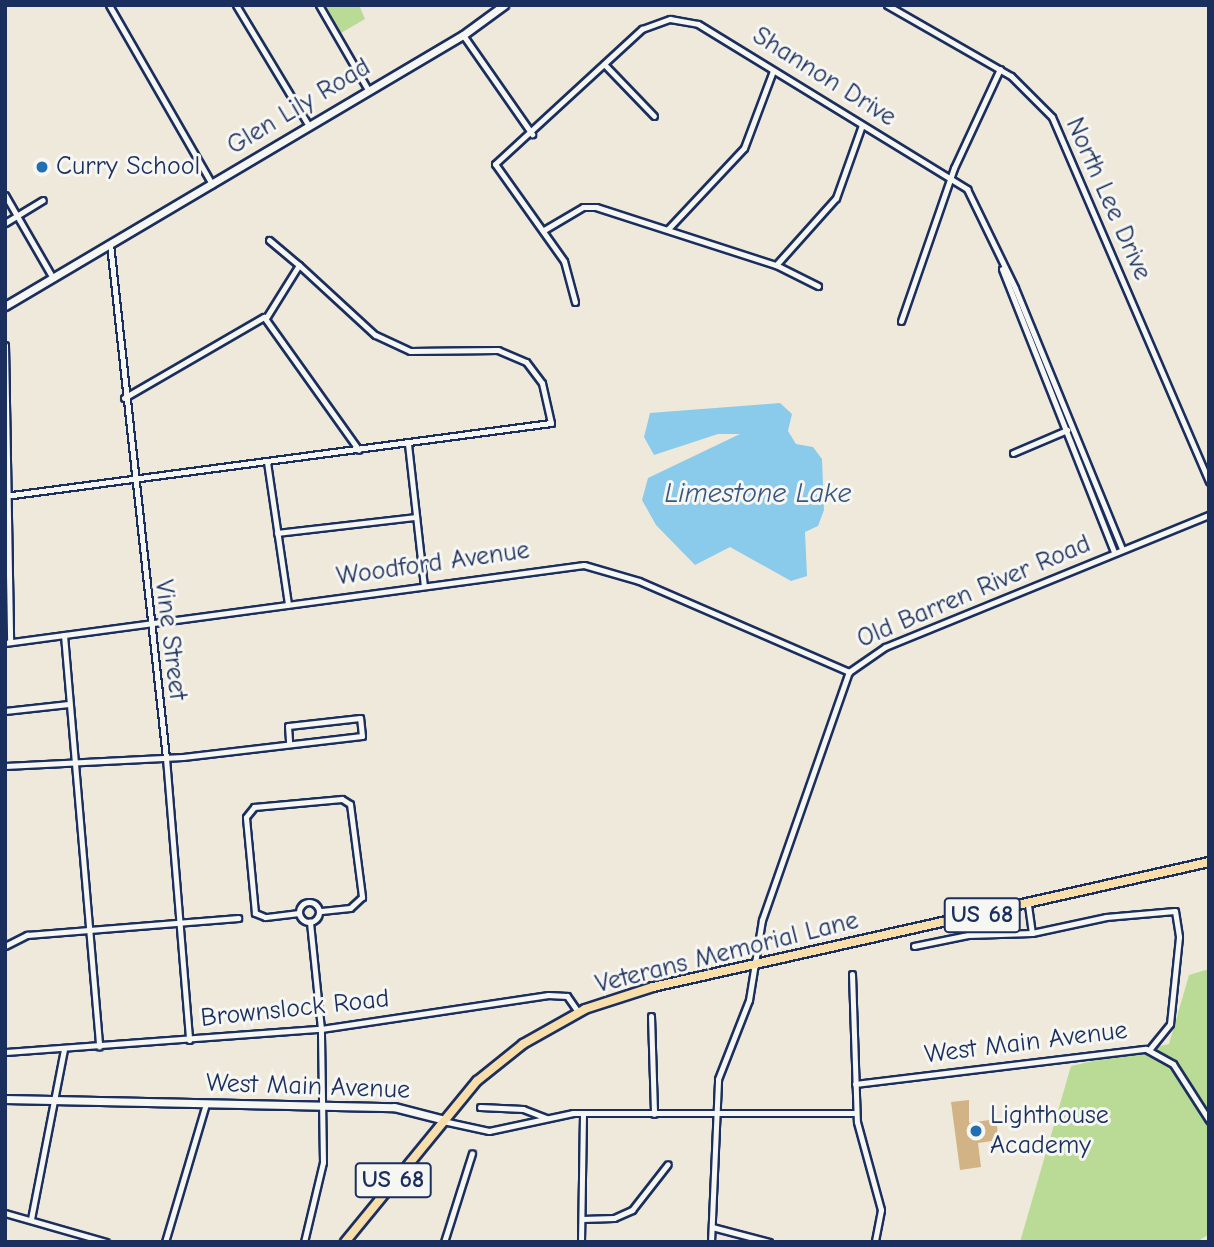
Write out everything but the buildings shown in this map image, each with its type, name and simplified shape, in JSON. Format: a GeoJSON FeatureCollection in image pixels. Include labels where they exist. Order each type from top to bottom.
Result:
{"type":"FeatureCollection","features":[{"type":"Feature","properties":{"kind":"main road","name":"Veterans Memorial Lane"},"geometry":{"type":"LineString","coordinates":[[345,1242],[441,1119],[508,1054],[578,1012],[633,992],[1209,862]]}},
{"type":"Feature","properties":{"kind":"street"},"geometry":{"type":"LineString","coordinates":[[109,5],[212,184]]}},
{"type":"Feature","properties":{"kind":"street"},"geometry":{"type":"LineString","coordinates":[[236,5],[309,126]]}},
{"type":"Feature","properties":{"kind":"street"},"geometry":{"type":"LineString","coordinates":[[319,5],[369,90]]}},
{"type":"Feature","properties":{"kind":"street","name":"Glen Lily Road"},"geometry":{"type":"LineString","coordinates":[[5,306],[463,35],[504,5]]}},
{"type":"Feature","properties":{"kind":"street","name":"North Lee Drive"},"geometry":{"type":"LineString","coordinates":[[887,5],[1000,69],[1038,99],[1058,127],[1209,482]]}},
{"type":"Feature","properties":{"kind":"street","name":"Shannon Drive"},"geometry":{"type":"LineString","coordinates":[[544,230],[495,164],[532,134],[642,29],[675,19],[707,28],[862,125],[951,176],[972,196],[1038,344],[1122,549]]}},
{"type":"Feature","properties":{"kind":"street"},"geometry":{"type":"LineString","coordinates":[[463,35],[532,134]]}},
{"type":"Feature","properties":{"kind":"street"},"geometry":{"type":"LineString","coordinates":[[604,65],[654,116]]}},
{"type":"Feature","properties":{"kind":"street"},"geometry":{"type":"LineString","coordinates":[[901,321],[951,176],[1000,69]]}},
{"type":"Feature","properties":{"kind":"street"},"geometry":{"type":"LineString","coordinates":[[668,229],[744,148],[773,71]]}},
{"type":"Feature","properties":{"kind":"street"},"geometry":{"type":"LineString","coordinates":[[776,265],[835,198],[862,125]]}},
{"type":"Feature","properties":{"kind":"street"},"geometry":{"type":"LineString","coordinates":[[5,195],[53,278]]}},
{"type":"Feature","properties":{"kind":"street"},"geometry":{"type":"LineString","coordinates":[[5,223],[43,201]]}},
{"type":"Feature","properties":{"kind":"street"},"geometry":{"type":"LineString","coordinates":[[575,302],[568,268],[544,230],[588,206],[776,265],[818,286]]}},
{"type":"Feature","properties":{"kind":"street"},"geometry":{"type":"LineString","coordinates":[[8,496],[551,423],[542,383],[526,362],[499,350],[410,351],[375,335],[269,240]]}},
{"type":"Feature","properties":{"kind":"street","name":"Vine Street"},"geometry":{"type":"LineString","coordinates":[[110,244],[132,480],[166,758],[189,1040]]}},
{"type":"Feature","properties":{"kind":"street"},"geometry":{"type":"LineString","coordinates":[[124,398],[265,317],[299,265]]}},
{"type":"Feature","properties":{"kind":"street","name":"Shannon Drive"},"geometry":{"type":"LineString","coordinates":[[1002,266],[1030,347],[1114,552]]}},
{"type":"Feature","properties":{"kind":"street"},"geometry":{"type":"LineString","coordinates":[[265,317],[359,450]]}},
{"type":"Feature","properties":{"kind":"street"},"geometry":{"type":"LineString","coordinates":[[1030,347],[1038,344]]}},
{"type":"Feature","properties":{"kind":"street"},"geometry":{"type":"LineString","coordinates":[[5,345],[8,643]]}},
{"type":"Feature","properties":{"kind":"street"},"geometry":{"type":"LineString","coordinates":[[1013,453],[1073,427]]}},
{"type":"Feature","properties":{"kind":"street"},"geometry":{"type":"LineString","coordinates":[[408,444],[424,586]]}},
{"type":"Feature","properties":{"kind":"street"},"geometry":{"type":"LineString","coordinates":[[267,462],[288,604]]}},
{"type":"Feature","properties":{"kind":"street"},"geometry":{"type":"LineString","coordinates":[[1090,491],[1098,488]]}},
{"type":"Feature","properties":{"kind":"street","name":"Old Barren River Road"},"geometry":{"type":"LineString","coordinates":[[711,1242],[715,1115],[720,1069],[747,1007],[762,920],[826,724],[849,672],[884,647],[1209,514]]}},
{"type":"Feature","properties":{"kind":"street"},"geometry":{"type":"LineString","coordinates":[[276,533],[416,517]]}},
{"type":"Feature","properties":{"kind":"street","name":"Woodford Avenue"},"geometry":{"type":"LineString","coordinates":[[8,643],[149,622],[594,566],[849,672]]}},
{"type":"Feature","properties":{"kind":"street"},"geometry":{"type":"LineString","coordinates":[[64,635],[93,930],[99,1048]]}},
{"type":"Feature","properties":{"kind":"street"},"geometry":{"type":"LineString","coordinates":[[5,711],[69,704]]}},
{"type":"Feature","properties":{"kind":"street"},"geometry":{"type":"LineString","coordinates":[[5,766],[75,765],[166,758],[289,742],[362,736],[360,718],[288,726],[289,742]]}},
{"type":"Feature","properties":{"kind":"street"},"geometry":{"type":"LineString","coordinates":[[299,914],[307,903],[318,911],[350,908],[362,897],[350,804],[342,799],[254,807],[246,817],[255,913],[299,914],[310,922]]}},
{"type":"Feature","properties":{"kind":"street"},"geometry":{"type":"LineString","coordinates":[[1028,905],[1032,933]]}},
{"type":"Feature","properties":{"kind":"street"},"geometry":{"type":"LineString","coordinates":[[304,1242],[322,1177],[321,1029],[310,922],[318,911]]}},
{"type":"Feature","properties":{"kind":"street"},"geometry":{"type":"LineString","coordinates":[[914,946],[968,935],[1032,933],[1106,916],[1175,911],[1179,937],[1171,1019],[1149,1050]]}},
{"type":"Feature","properties":{"kind":"street"},"geometry":{"type":"LineString","coordinates":[[5,946],[23,935],[238,918]]}},
{"type":"Feature","properties":{"kind":"street"},"geometry":{"type":"LineString","coordinates":[[852,974],[856,1113],[880,1204],[875,1242]]}},
{"type":"Feature","properties":{"kind":"street","name":"Brownslock Road"},"geometry":{"type":"LineString","coordinates":[[5,1052],[99,1048],[321,1029],[548,995],[567,996],[578,1012]]}},
{"type":"Feature","properties":{"kind":"street"},"geometry":{"type":"LineString","coordinates":[[651,1016],[654,1114]]}},
{"type":"Feature","properties":{"kind":"street"},"geometry":{"type":"LineString","coordinates":[[30,1219],[56,1101],[64,1050]]}},
{"type":"Feature","properties":{"kind":"street","name":"West Main Avenue"},"geometry":{"type":"LineString","coordinates":[[855,1084],[1149,1050],[1173,1064],[1209,1120]]}},
{"type":"Feature","properties":{"kind":"street","name":"West Main Avenue"},"geometry":{"type":"LineString","coordinates":[[5,1099],[409,1108],[489,1132],[546,1118],[583,1113],[856,1113]]}},
{"type":"Feature","properties":{"kind":"street"},"geometry":{"type":"LineString","coordinates":[[165,1242],[206,1104]]}},
{"type":"Feature","properties":{"kind":"street"},"geometry":{"type":"LineString","coordinates":[[480,1107],[523,1109],[546,1118]]}},
{"type":"Feature","properties":{"kind":"street"},"geometry":{"type":"LineString","coordinates":[[581,1242],[583,1113]]}},
{"type":"Feature","properties":{"kind":"street"},"geometry":{"type":"LineString","coordinates":[[444,1242],[472,1153]]}},
{"type":"Feature","properties":{"kind":"street"},"geometry":{"type":"LineString","coordinates":[[582,1219],[614,1218],[632,1210],[668,1164]]}},
{"type":"Feature","properties":{"kind":"street"},"geometry":{"type":"LineString","coordinates":[[5,1213],[106,1242]]}},
{"type":"Feature","properties":{"kind":"street"},"geometry":{"type":"LineString","coordinates":[[712,1227],[769,1242]]}},
{"type":"Feature","properties":{"kind":"green space"},"geometry":{"type":"Polygon","coordinates":[[[324,5],[359,5],[365,19],[341,33],[324,5]]]}},
{"type":"Feature","properties":{"kind":"green space"},"geometry":{"type":"Polygon","coordinates":[[[1209,969],[1209,1234],[1197,1242],[1020,1242],[1071,1066],[1169,1044],[1189,975],[1209,969]]]}},
{"type":"Feature","properties":{"kind":"water","name":"Limestone Lake"},"geometry":{"type":"Polygon","coordinates":[[[780,403],[792,414],[788,431],[796,444],[813,447],[822,459],[824,510],[818,526],[805,532],[807,576],[791,581],[730,547],[695,565],[656,525],[642,500],[648,478],[740,434],[718,434],[654,455],[644,437],[650,413],[780,403]]]}},
{"type":"Feature","properties":{"kind":"place","name":"Curry School"},"geometry":{"type":"Point","coordinates":[42,167]}},
{"type":"Feature","properties":{"kind":"place","name":"Lighthouse Academy"},"geometry":{"type":"Point","coordinates":[976,1131]}}]}
